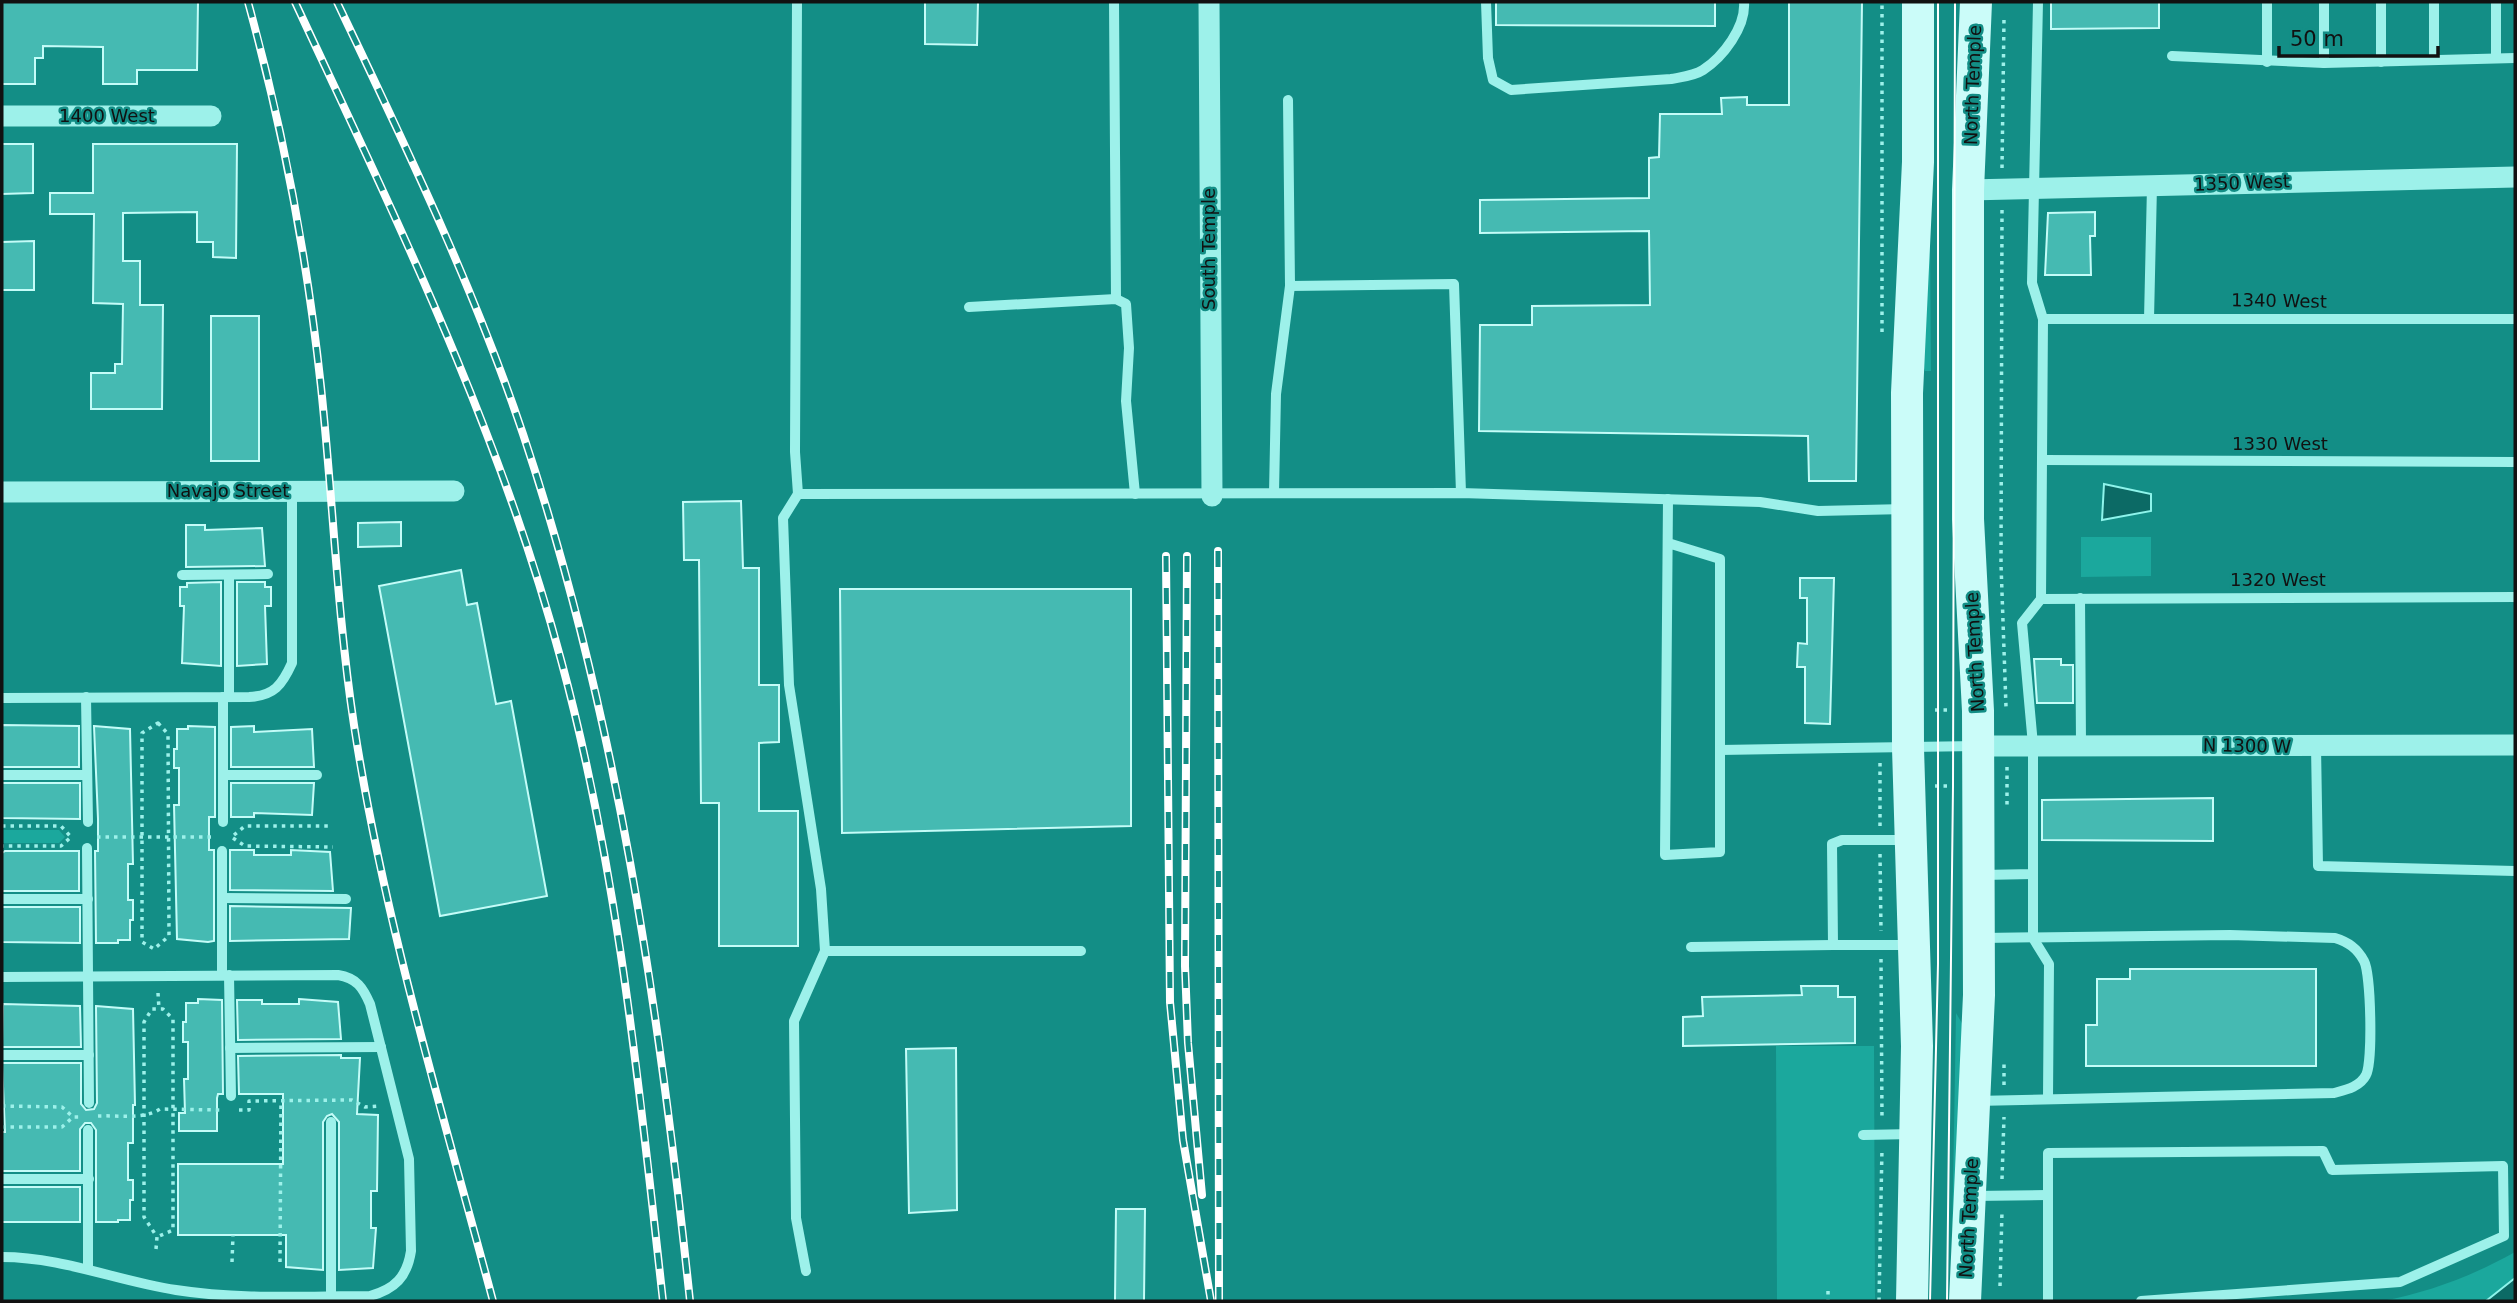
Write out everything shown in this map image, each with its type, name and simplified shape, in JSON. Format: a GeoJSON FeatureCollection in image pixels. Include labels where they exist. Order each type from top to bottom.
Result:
{"type":"FeatureCollection","features":[{"type":"Feature","properties":{"kind":"main road"},"geometry":{"type":"LineString","coordinates":[[1912,1301],[1916,1134],[1914,945],[1896,840],[1909,786],[1907,393],[1918,162],[1918,2]]}},
{"type":"Feature","properties":{"kind":"main road","name":"North Temple"},"geometry":{"type":"LineString","coordinates":[[1965,1301],[1979,938],[1979,746],[1968,519],[1968,190],[1990,8]]}},
{"type":"Feature","properties":{"kind":"street","name":"South Temple"},"geometry":{"type":"LineString","coordinates":[[1209,2],[1212,496]]}},
{"type":"Feature","properties":{"kind":"street","name":"1400 West"},"geometry":{"type":"LineString","coordinates":[[2,116],[211,116]]}},
{"type":"Feature","properties":{"kind":"street","name":"1350 West"},"geometry":{"type":"LineString","coordinates":[[1968,190],[2515,177]]}},
{"type":"Feature","properties":{"kind":"street","name":"Navajo Street"},"geometry":{"type":"LineString","coordinates":[[2,492],[454,491]]}},
{"type":"Feature","properties":{"kind":"street","name":"N 1300 W"},"geometry":{"type":"LineString","coordinates":[[1979,746],[2515,745]]}},
{"type":"Feature","properties":{"kind":"lane"},"geometry":{"type":"LineString","coordinates":[[796,2],[794,452],[798,494],[783,518],[789,685],[821,889],[825,951],[794,1021],[796,1218],[806,1271]]}},
{"type":"Feature","properties":{"kind":"lane"},"geometry":{"type":"LineString","coordinates":[[1114,2],[1116,299]]}},
{"type":"Feature","properties":{"kind":"lane"},"geometry":{"type":"LineString","coordinates":[[1486,2],[1488,58],[1493,80],[1511,90],[1671,79],[1694,74],[1725,50],[1738,27],[1744,2]]}},
{"type":"Feature","properties":{"kind":"lane"},"geometry":{"type":"LineString","coordinates":[[2038,2],[2032,283],[2043,319],[2041,599],[2022,623],[2033,745],[2033,938],[2049,964],[2048,1099]]}},
{"type":"Feature","properties":{"kind":"lane"},"geometry":{"type":"LineString","coordinates":[[2267,2],[2267,62]]}},
{"type":"Feature","properties":{"kind":"lane"},"geometry":{"type":"LineString","coordinates":[[2324,2],[2324,63]]}},
{"type":"Feature","properties":{"kind":"lane"},"geometry":{"type":"LineString","coordinates":[[2381,2],[2381,62]]}},
{"type":"Feature","properties":{"kind":"lane"},"geometry":{"type":"LineString","coordinates":[[2434,2],[2434,60]]}},
{"type":"Feature","properties":{"kind":"lane"},"geometry":{"type":"LineString","coordinates":[[2496,2],[2496,57]]}},
{"type":"Feature","properties":{"kind":"lane"},"geometry":{"type":"LineString","coordinates":[[2172,57],[2324,63],[2515,58]]}},
{"type":"Feature","properties":{"kind":"lane"},"geometry":{"type":"LineString","coordinates":[[1274,493],[1276,394],[1290,286],[1288,100]]}},
{"type":"Feature","properties":{"kind":"lane"},"geometry":{"type":"LineString","coordinates":[[2149,319],[2152,186]]}},
{"type":"Feature","properties":{"kind":"lane"},"geometry":{"type":"LineString","coordinates":[[1290,286],[1454,284],[1461,493]]}},
{"type":"Feature","properties":{"kind":"lane"},"geometry":{"type":"LineString","coordinates":[[969,307],[1116,299],[1126,304],[1129,313],[1126,401],[1135,494]]}},
{"type":"Feature","properties":{"kind":"lane","name":"1340 West"},"geometry":{"type":"LineString","coordinates":[[2043,319],[2515,319]]}},
{"type":"Feature","properties":{"kind":"lane","name":"1330 West"},"geometry":{"type":"LineString","coordinates":[[2044,460],[2515,462]]}},
{"type":"Feature","properties":{"kind":"lane"},"geometry":{"type":"LineString","coordinates":[[2,698],[226,697],[264,696],[273,693],[281,685],[292,663],[292,491]]}},
{"type":"Feature","properties":{"kind":"lane"},"geometry":{"type":"LineString","coordinates":[[798,494],[1212,496],[1274,493],[1461,493],[1760,502],[1818,511],[1909,509]]}},
{"type":"Feature","properties":{"kind":"lane"},"geometry":{"type":"LineString","coordinates":[[1668,499],[1665,855],[1720,852],[1720,559],[1668,543]]}},
{"type":"Feature","properties":{"kind":"lane"},"geometry":{"type":"LineString","coordinates":[[182,575],[268,574]]}},
{"type":"Feature","properties":{"kind":"lane"},"geometry":{"type":"LineString","coordinates":[[223,822],[229,575]]}},
{"type":"Feature","properties":{"kind":"lane","name":"1320 West"},"geometry":{"type":"LineString","coordinates":[[2041,599],[2515,597]]}},
{"type":"Feature","properties":{"kind":"lane"},"geometry":{"type":"LineString","coordinates":[[2080,598],[2081,744]]}},
{"type":"Feature","properties":{"kind":"lane"},"geometry":{"type":"LineString","coordinates":[[86,697],[89,822]]}},
{"type":"Feature","properties":{"kind":"lane"},"geometry":{"type":"LineString","coordinates":[[1720,750],[1979,746]]}},
{"type":"Feature","properties":{"kind":"lane"},"geometry":{"type":"LineString","coordinates":[[2316,746],[2318,866],[2515,871]]}},
{"type":"Feature","properties":{"kind":"lane"},"geometry":{"type":"LineString","coordinates":[[2,775],[87,775]]}},
{"type":"Feature","properties":{"kind":"lane"},"geometry":{"type":"LineString","coordinates":[[223,775],[317,775]]}},
{"type":"Feature","properties":{"kind":"lane"},"geometry":{"type":"LineString","coordinates":[[1833,945],[1832,844],[1842,840],[1896,840]]}},
{"type":"Feature","properties":{"kind":"lane"},"geometry":{"type":"LineString","coordinates":[[88,848],[89,1102]]}},
{"type":"Feature","properties":{"kind":"lane"},"geometry":{"type":"LineString","coordinates":[[222,851],[231,1096]]}},
{"type":"Feature","properties":{"kind":"lane"},"geometry":{"type":"LineString","coordinates":[[1979,876],[2033,874]]}},
{"type":"Feature","properties":{"kind":"lane"},"geometry":{"type":"LineString","coordinates":[[222,898],[346,898]]}},
{"type":"Feature","properties":{"kind":"lane"},"geometry":{"type":"LineString","coordinates":[[2,899],[88,899]]}},
{"type":"Feature","properties":{"kind":"lane"},"geometry":{"type":"LineString","coordinates":[[1974,1101],[2334,1093],[2350,1089],[2367,1075],[2369,1065],[2370,978],[2364,960],[2349,942],[2335,938],[2230,935],[1979,938]]}},
{"type":"Feature","properties":{"kind":"lane"},"geometry":{"type":"LineString","coordinates":[[1691,947],[1914,945]]}},
{"type":"Feature","properties":{"kind":"lane"},"geometry":{"type":"LineString","coordinates":[[825,951],[1081,951]]}},
{"type":"Feature","properties":{"kind":"lane"},"geometry":{"type":"LineString","coordinates":[[2,976],[338,975],[353,979],[361,986],[370,1004],[409,1158],[408,1268],[400,1282],[386,1292],[370,1296],[216,1296],[172,1289],[41,1258],[2,1256]]}},
{"type":"Feature","properties":{"kind":"lane"},"geometry":{"type":"LineString","coordinates":[[230,1048],[381,1047]]}},
{"type":"Feature","properties":{"kind":"lane"},"geometry":{"type":"LineString","coordinates":[[2,1055],[89,1055]]}},
{"type":"Feature","properties":{"kind":"lane"},"geometry":{"type":"LineString","coordinates":[[331,1122],[331,1296]]}},
{"type":"Feature","properties":{"kind":"lane"},"geometry":{"type":"LineString","coordinates":[[88,1268],[89,1130]]}},
{"type":"Feature","properties":{"kind":"lane"},"geometry":{"type":"LineString","coordinates":[[1863,1135],[1916,1134]]}},
{"type":"Feature","properties":{"kind":"lane"},"geometry":{"type":"LineString","coordinates":[[2048,1301],[2048,1153],[2323,1151],[2332,1170],[2503,1166],[2504,1236],[2400,1282],[2141,1301]]}},
{"type":"Feature","properties":{"kind":"lane"},"geometry":{"type":"LineString","coordinates":[[2,1179],[89,1179]]}},
{"type":"Feature","properties":{"kind":"lane"},"geometry":{"type":"LineString","coordinates":[[1970,1196],[2047,1195]]}},
{"type":"Feature","properties":{"kind":"path"},"geometry":{"type":"LineString","coordinates":[[1908,710],[2006,711],[2001,564],[2002,189],[1990,8]]}},
{"type":"Feature","properties":{"kind":"path"},"geometry":{"type":"LineString","coordinates":[[154,949],[169,936],[168,734],[158,723],[158,712]]}},
{"type":"Feature","properties":{"kind":"path"},"geometry":{"type":"LineString","coordinates":[[154,949],[142,942],[142,733],[158,723]]}},
{"type":"Feature","properties":{"kind":"path"},"geometry":{"type":"LineString","coordinates":[[1879,1301],[1881,945],[1896,840],[1880,786],[1979,786]]}},
{"type":"Feature","properties":{"kind":"path"},"geometry":{"type":"LineString","coordinates":[[2,826],[61,826],[71,837]]}},
{"type":"Feature","properties":{"kind":"path"},"geometry":{"type":"LineString","coordinates":[[331,826],[245,826],[232,837],[245,846],[332,847]]}},
{"type":"Feature","properties":{"kind":"path"},"geometry":{"type":"LineString","coordinates":[[94,837],[219,836]]}},
{"type":"Feature","properties":{"kind":"path"},"geometry":{"type":"LineString","coordinates":[[2,846],[61,846],[71,837],[82,837]]}},
{"type":"Feature","properties":{"kind":"path"},"geometry":{"type":"LineString","coordinates":[[154,949],[155,961]]}},
{"type":"Feature","properties":{"kind":"path"},"geometry":{"type":"LineString","coordinates":[[158,992],[159,1009]]}},
{"type":"Feature","properties":{"kind":"path"},"geometry":{"type":"LineString","coordinates":[[156,1249],[157,1237],[144,1217],[144,1023],[149,1012],[159,1009],[166,1010],[173,1019],[173,1230],[157,1237]]}},
{"type":"Feature","properties":{"kind":"path"},"geometry":{"type":"LineString","coordinates":[[280,1262],[281,1101]]}},
{"type":"Feature","properties":{"kind":"path"},"geometry":{"type":"LineString","coordinates":[[2,1107],[62,1107],[73,1117],[62,1127],[2,1127]]}},
{"type":"Feature","properties":{"kind":"path"},"geometry":{"type":"LineString","coordinates":[[232,1262],[233,1235]]}},
{"type":"Feature","properties":{"kind":"path"},"geometry":{"type":"LineString","coordinates":[[1828,1291],[1828,1301]]}},
{"type":"Feature","properties":{"kind":"green space"},"geometry":{"type":"Polygon","coordinates":[[[1925,234],[1930,234],[1931,371],[1925,371],[1920,358],[1925,234]]]}},
{"type":"Feature","properties":{"kind":"green space"},"geometry":{"type":"Polygon","coordinates":[[[2081,537],[2151,537],[2151,576],[2081,577],[2081,537]]]}},
{"type":"Feature","properties":{"kind":"green space"},"geometry":{"type":"Polygon","coordinates":[[[2,830],[59,830],[65,837],[59,843],[2,843],[2,830]]]}},
{"type":"Feature","properties":{"kind":"green space"},"geometry":{"type":"Polygon","coordinates":[[[1956,1013],[1963,1025],[1952,1245],[1956,1013]]]}},
{"type":"Feature","properties":{"kind":"green space"},"geometry":{"type":"Polygon","coordinates":[[[1776,1046],[1874,1046],[1875,1301],[1777,1301],[1776,1046]]]}},
{"type":"Feature","properties":{"kind":"green space"},"geometry":{"type":"Polygon","coordinates":[[[2515,1252],[2515,1278],[2486,1301],[2382,1301],[2450,1282],[2515,1252]]]}},
{"type":"Feature","properties":{"kind":"water"},"geometry":{"type":"Polygon","coordinates":[[[2104,484],[2151,494],[2151,511],[2102,520],[2104,484]]]}},
{"type":"Feature","properties":{"kind":"water"},"geometry":{"type":"Polygon","coordinates":[[[2515,1278],[2515,1301],[2486,1301],[2515,1278]]]}},
{"type":"Feature","properties":{"kind":"building"},"geometry":{"type":"Polygon","coordinates":[[[2,2],[198,2],[197,70],[137,70],[137,84],[103,84],[103,47],[43,46],[43,58],[35,58],[35,84],[2,84],[2,2]]]}},
{"type":"Feature","properties":{"kind":"building"},"geometry":{"type":"Polygon","coordinates":[[[925,2],[978,2],[977,45],[925,44],[925,2]]]}},
{"type":"Feature","properties":{"kind":"building"},"geometry":{"type":"Polygon","coordinates":[[[1496,2],[1715,2],[1715,26],[1496,25],[1496,2]]]}},
{"type":"Feature","properties":{"kind":"building"},"geometry":{"type":"Polygon","coordinates":[[[1789,2],[1862,2],[1856,481],[1809,481],[1808,436],[1479,431],[1480,325],[1532,325],[1532,306],[1650,305],[1649,231],[1480,233],[1480,200],[1649,198],[1649,158],[1659,157],[1660,114],[1722,114],[1721,98],[1747,97],[1747,105],[1789,105],[1789,2]]]}},
{"type":"Feature","properties":{"kind":"building"},"geometry":{"type":"Polygon","coordinates":[[[2051,2],[2159,2],[2159,28],[2051,29],[2051,2]]]}},
{"type":"Feature","properties":{"kind":"building"},"geometry":{"type":"Polygon","coordinates":[[[2,144],[33,144],[33,193],[2,194],[2,144]]]}},
{"type":"Feature","properties":{"kind":"building"},"geometry":{"type":"Polygon","coordinates":[[[93,144],[237,144],[236,258],[213,257],[213,242],[197,242],[197,212],[123,213],[123,261],[140,261],[140,305],[163,305],[162,409],[91,409],[91,373],[115,373],[115,364],[122,364],[123,304],[93,303],[94,214],[50,214],[50,193],[93,193],[93,144]]]}},
{"type":"Feature","properties":{"kind":"building"},"geometry":{"type":"Polygon","coordinates":[[[2095,212],[2095,236],[2090,236],[2091,275],[2045,275],[2048,213],[2095,212]]]}},
{"type":"Feature","properties":{"kind":"building"},"geometry":{"type":"Polygon","coordinates":[[[34,241],[34,290],[2,290],[2,242],[34,241]]]}},
{"type":"Feature","properties":{"kind":"building"},"geometry":{"type":"Polygon","coordinates":[[[211,316],[259,316],[259,461],[211,461],[211,316]]]}},
{"type":"Feature","properties":{"kind":"building"},"geometry":{"type":"Polygon","coordinates":[[[741,501],[743,568],[759,568],[759,685],[779,685],[779,742],[759,743],[759,811],[798,811],[798,946],[719,946],[719,803],[701,803],[699,560],[684,560],[683,502],[741,501]]]}},
{"type":"Feature","properties":{"kind":"building"},"geometry":{"type":"Polygon","coordinates":[[[401,522],[401,546],[358,547],[358,523],[401,522]]]}},
{"type":"Feature","properties":{"kind":"building"},"geometry":{"type":"Polygon","coordinates":[[[186,525],[205,525],[205,530],[262,528],[265,566],[186,567],[186,525]]]}},
{"type":"Feature","properties":{"kind":"building"},"geometry":{"type":"Polygon","coordinates":[[[461,570],[467,605],[477,603],[496,704],[511,701],[547,896],[440,916],[379,586],[461,570]]]}},
{"type":"Feature","properties":{"kind":"building"},"geometry":{"type":"Polygon","coordinates":[[[1800,578],[1834,578],[1830,724],[1805,723],[1805,667],[1797,667],[1798,643],[1807,644],[1807,598],[1800,598],[1800,578]]]}},
{"type":"Feature","properties":{"kind":"building"},"geometry":{"type":"Polygon","coordinates":[[[221,582],[221,666],[182,663],[184,606],[180,606],[180,587],[187,587],[187,583],[221,582]]]}},
{"type":"Feature","properties":{"kind":"building"},"geometry":{"type":"Polygon","coordinates":[[[237,582],[265,582],[265,587],[271,587],[271,606],[265,606],[267,664],[237,666],[237,582]]]}},
{"type":"Feature","properties":{"kind":"building"},"geometry":{"type":"Polygon","coordinates":[[[840,589],[1131,589],[1131,826],[842,833],[840,589]]]}},
{"type":"Feature","properties":{"kind":"building"},"geometry":{"type":"Polygon","coordinates":[[[2034,659],[2061,659],[2061,665],[2073,665],[2073,703],[2037,703],[2034,659]]]}},
{"type":"Feature","properties":{"kind":"building"},"geometry":{"type":"Polygon","coordinates":[[[2,725],[79,726],[79,767],[2,767],[2,725]]]}},
{"type":"Feature","properties":{"kind":"building"},"geometry":{"type":"Polygon","coordinates":[[[94,726],[130,729],[133,864],[128,864],[128,900],[133,900],[133,920],[130,920],[130,940],[118,940],[118,943],[96,943],[95,851],[98,851],[98,819],[94,726]]]}},
{"type":"Feature","properties":{"kind":"building"},"geometry":{"type":"Polygon","coordinates":[[[188,726],[215,727],[215,817],[209,817],[209,850],[214,850],[214,941],[208,942],[177,939],[174,805],[179,805],[179,768],[174,768],[174,749],[177,749],[177,729],[188,729],[188,726]]]}},
{"type":"Feature","properties":{"kind":"building"},"geometry":{"type":"Polygon","coordinates":[[[254,726],[254,732],[312,729],[314,767],[231,767],[231,727],[254,726]]]}},
{"type":"Feature","properties":{"kind":"building"},"geometry":{"type":"Polygon","coordinates":[[[2,783],[80,783],[80,819],[2,818],[2,783]]]}},
{"type":"Feature","properties":{"kind":"building"},"geometry":{"type":"Polygon","coordinates":[[[231,783],[314,783],[312,815],[254,813],[254,817],[231,817],[231,783]]]}},
{"type":"Feature","properties":{"kind":"building"},"geometry":{"type":"Polygon","coordinates":[[[2213,798],[2213,841],[2042,840],[2042,800],[2213,798]]]}},
{"type":"Feature","properties":{"kind":"building"},"geometry":{"type":"Polygon","coordinates":[[[230,850],[254,850],[254,855],[291,855],[291,850],[330,852],[333,891],[230,890],[230,850]]]}},
{"type":"Feature","properties":{"kind":"building"},"geometry":{"type":"Polygon","coordinates":[[[79,851],[79,891],[2,891],[2,853],[79,851]]]}},
{"type":"Feature","properties":{"kind":"building"},"geometry":{"type":"Polygon","coordinates":[[[230,906],[351,908],[349,939],[230,941],[230,906]]]}},
{"type":"Feature","properties":{"kind":"building"},"geometry":{"type":"Polygon","coordinates":[[[2,907],[80,907],[80,943],[2,942],[2,907]]]}},
{"type":"Feature","properties":{"kind":"building"},"geometry":{"type":"Polygon","coordinates":[[[2130,969],[2316,969],[2316,1066],[2086,1066],[2086,1025],[2097,1025],[2097,979],[2130,979],[2130,969]]]}},
{"type":"Feature","properties":{"kind":"building"},"geometry":{"type":"Polygon","coordinates":[[[1801,986],[1838,986],[1838,997],[1855,997],[1855,1043],[1683,1046],[1683,1017],[1703,1016],[1702,997],[1802,995],[1801,986]]]}},
{"type":"Feature","properties":{"kind":"building"},"geometry":{"type":"Polygon","coordinates":[[[198,999],[222,1000],[223,1094],[218,1094],[217,1098],[217,1131],[179,1131],[179,1113],[185,1113],[184,1079],[188,1079],[188,1042],[183,1042],[183,1022],[186,1022],[186,1003],[198,1003],[198,999]]]}},
{"type":"Feature","properties":{"kind":"building"},"geometry":{"type":"Polygon","coordinates":[[[299,999],[338,1002],[341,1039],[238,1040],[237,1000],[262,1000],[262,1004],[299,1004],[299,999]]]}},
{"type":"Feature","properties":{"kind":"building"},"geometry":{"type":"Polygon","coordinates":[[[3,1004],[80,1006],[81,1047],[2,1047],[3,1004]]]}},
{"type":"Feature","properties":{"kind":"building"},"geometry":{"type":"Polygon","coordinates":[[[96,1006],[133,1009],[135,1105],[133,1143],[128,1143],[128,1180],[133,1180],[133,1200],[130,1200],[130,1220],[118,1222],[96,1222],[96,1130],[91,1123],[85,1123],[80,1129],[80,1171],[2,1171],[2,1132],[5,1132],[2,1063],[81,1063],[81,1104],[86,1110],[94,1109],[97,1103],[96,1006]]]}},
{"type":"Feature","properties":{"kind":"building"},"geometry":{"type":"Polygon","coordinates":[[[956,1048],[957,1210],[909,1213],[906,1049],[956,1048]]]}},
{"type":"Feature","properties":{"kind":"building"},"geometry":{"type":"Polygon","coordinates":[[[341,1055],[341,1058],[360,1058],[357,1114],[378,1115],[377,1191],[371,1191],[371,1228],[376,1228],[373,1268],[339,1270],[339,1122],[332,1114],[323,1122],[323,1270],[286,1267],[286,1235],[178,1235],[178,1164],[283,1164],[283,1094],[239,1094],[238,1056],[341,1055]]]}},
{"type":"Feature","properties":{"kind":"building"},"geometry":{"type":"Polygon","coordinates":[[[2,1187],[80,1187],[80,1222],[2,1222],[2,1187]]]}},
{"type":"Feature","properties":{"kind":"building"},"geometry":{"type":"Polygon","coordinates":[[[1116,1209],[1145,1209],[1144,1301],[1115,1301],[1116,1209]]]}},
{"type":"Feature","properties":{"kind":"tram line"},"geometry":{"type":"LineString","coordinates":[[1930,1301],[1938,964],[1938,2]]}},
{"type":"Feature","properties":{"kind":"tram line"},"geometry":{"type":"LineString","coordinates":[[1947,1301],[1953,786],[1955,2]]}},
{"type":"Feature","properties":{"kind":"railway"},"geometry":{"type":"LineString","coordinates":[[248,2],[283,145],[309,289],[321,387],[343,641],[366,798],[416,1015],[493,1301]]}},
{"type":"Feature","properties":{"kind":"railway"},"geometry":{"type":"LineString","coordinates":[[295,2],[443,325],[508,490],[561,660],[581,739],[612,898],[635,1059],[663,1301]]}},
{"type":"Feature","properties":{"kind":"railway"},"geometry":{"type":"LineString","coordinates":[[337,2],[436,215],[482,323],[523,434],[556,540],[609,754],[630,863],[664,1081],[690,1301]]}},
{"type":"Feature","properties":{"kind":"railway"},"geometry":{"type":"LineString","coordinates":[[1218,551],[1219,1301]]}},
{"type":"Feature","properties":{"kind":"railway"},"geometry":{"type":"LineString","coordinates":[[1166,556],[1170,1002],[1183,1140],[1211,1301]]}},
{"type":"Feature","properties":{"kind":"railway"},"geometry":{"type":"LineString","coordinates":[[1187,556],[1185,966],[1188,1043],[1202,1195]]}}]}
